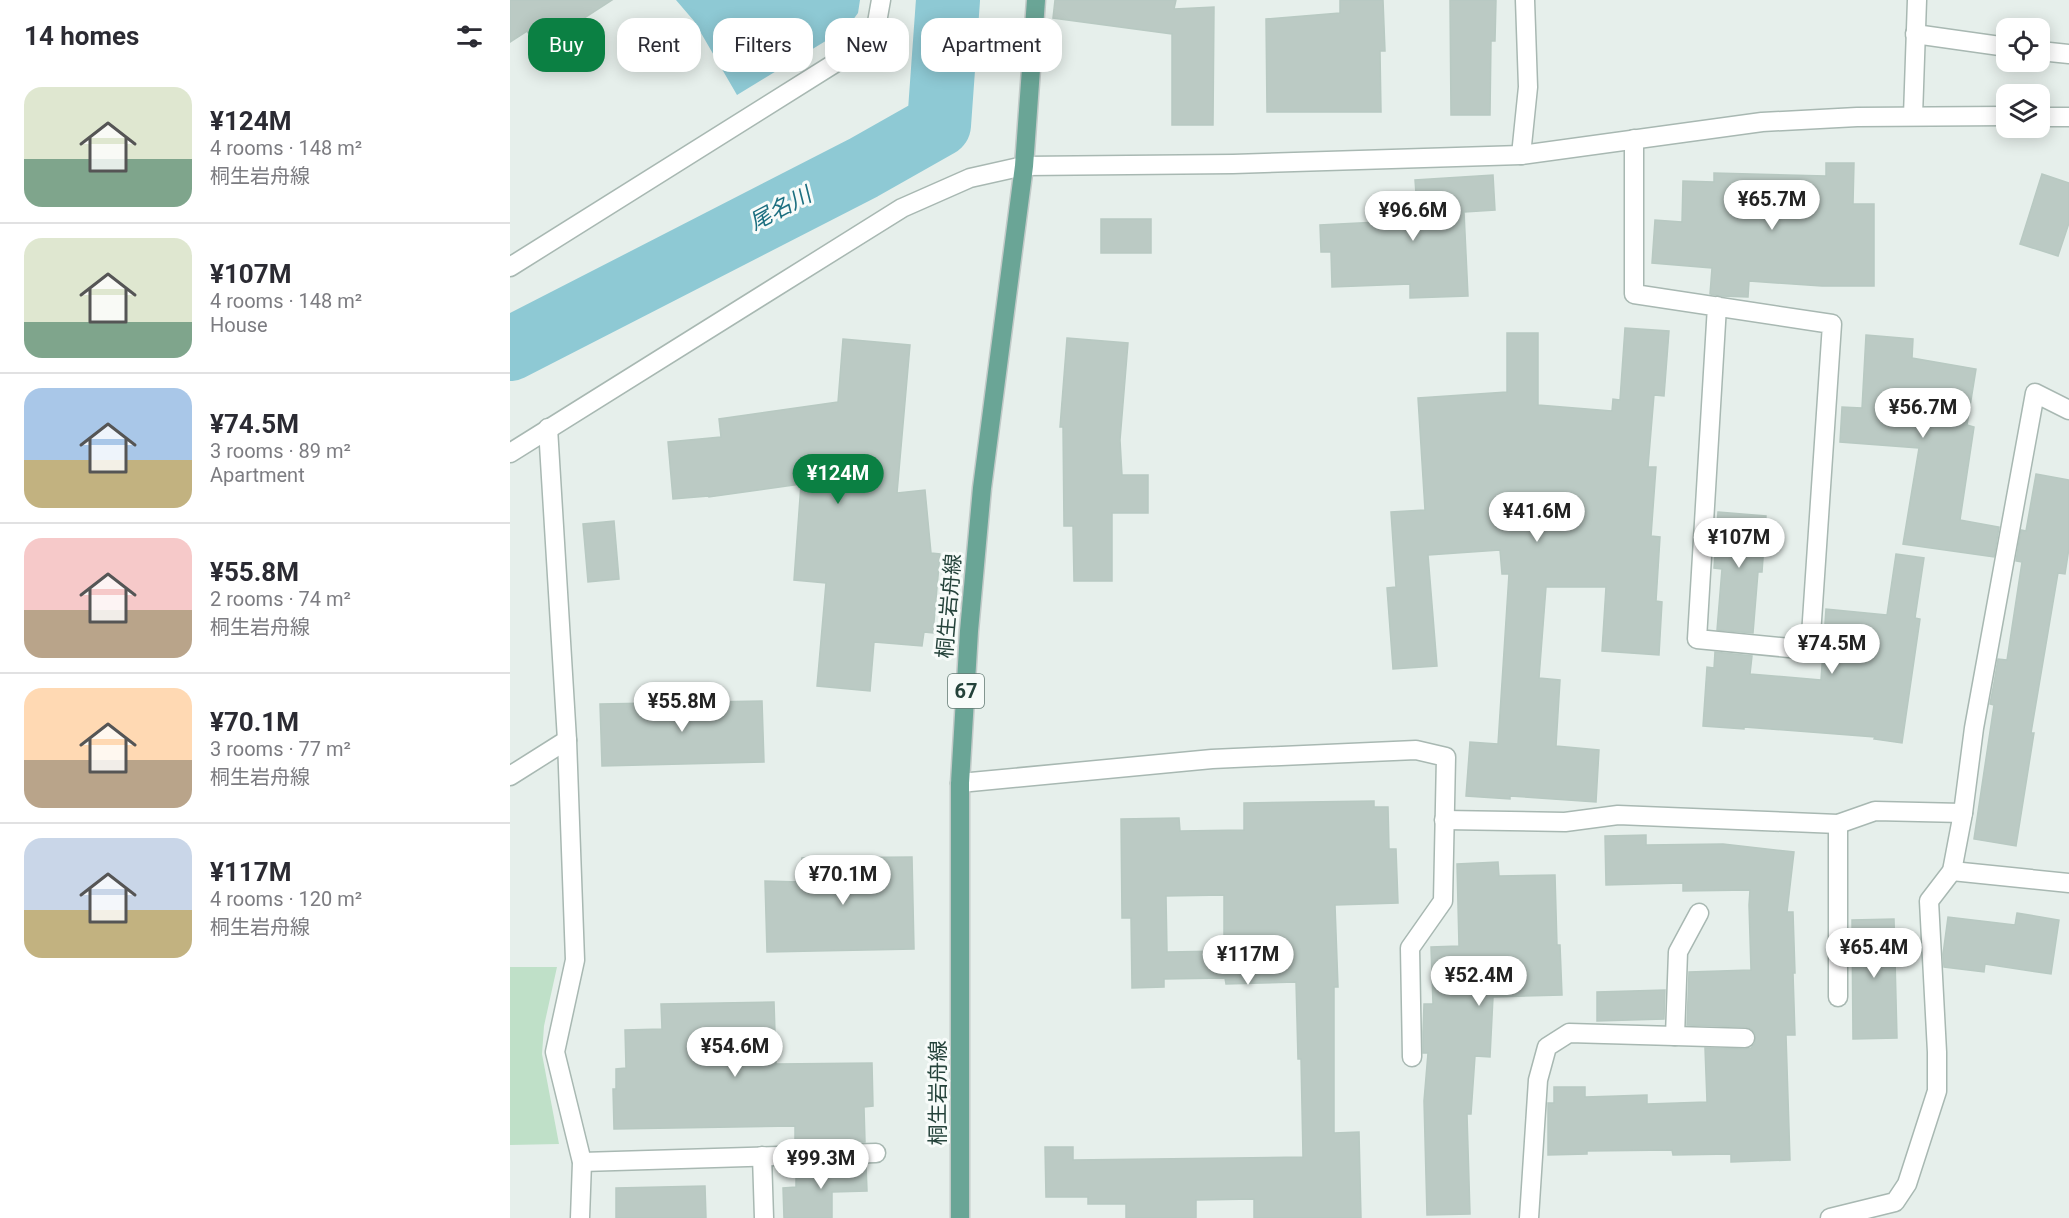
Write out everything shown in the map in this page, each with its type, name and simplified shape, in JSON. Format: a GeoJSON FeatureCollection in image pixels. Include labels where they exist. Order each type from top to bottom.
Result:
{"type":"FeatureCollection","features":[{"type":"Feature","properties":{"kind":"main road","name":"桐生岩舟線"},"geometry":{"type":"LineString","coordinates":[[960,1218],[960,783],[969,631],[982,488],[1024,166],[1036,0]]}},
{"type":"Feature","properties":{"kind":"street"},"geometry":{"type":"LineString","coordinates":[[510,267],[859,48],[876,28],[881,0]]}},
{"type":"Feature","properties":{"kind":"street"},"geometry":{"type":"LineString","coordinates":[[1521,155],[1528,87],[1525,0]]}},
{"type":"Feature","properties":{"kind":"street"},"geometry":{"type":"LineString","coordinates":[[1913,116],[1917,0]]}},
{"type":"Feature","properties":{"kind":"street"},"geometry":{"type":"LineString","coordinates":[[1915,34],[1996,45]]}},
{"type":"Feature","properties":{"kind":"street"},"geometry":{"type":"LineString","coordinates":[[2050,52],[2069,54]]}},
{"type":"Feature","properties":{"kind":"street"},"geometry":{"type":"LineString","coordinates":[[510,453],[902,208],[970,178],[1024,166],[1233,164],[1521,155],[1762,122],[1913,116],[1996,116]]}},
{"type":"Feature","properties":{"kind":"street"},"geometry":{"type":"LineString","coordinates":[[2050,117],[2069,117]]}},
{"type":"Feature","properties":{"kind":"street"},"geometry":{"type":"LineString","coordinates":[[1634,139],[1634,294],[1717,306],[1832,324],[1810,650],[1697,639],[1717,306]]}},
{"type":"Feature","properties":{"kind":"street"},"geometry":{"type":"LineString","coordinates":[[1830,1218],[1895,1202],[1907,1184],[1936,1091],[1937,1052],[1929,901],[1952,871],[1963,813],[1974,728],[2035,393],[2069,410]]}},
{"type":"Feature","properties":{"kind":"street"},"geometry":{"type":"LineString","coordinates":[[548,429],[567,740],[575,960],[555,1052],[582,1162],[580,1218]]}},
{"type":"Feature","properties":{"kind":"street"},"geometry":{"type":"LineString","coordinates":[[510,776],[567,740]]}},
{"type":"Feature","properties":{"kind":"street"},"geometry":{"type":"LineString","coordinates":[[960,783],[1212,759],[1416,750],[1446,757],[1443,901],[1410,948],[1412,1057]]}},
{"type":"Feature","properties":{"kind":"street"},"geometry":{"type":"LineString","coordinates":[[1444,820],[1565,822],[1618,815],[1838,824],[1875,811],[1963,813]]}},
{"type":"Feature","properties":{"kind":"street"},"geometry":{"type":"LineString","coordinates":[[1838,824],[1838,997]]}},
{"type":"Feature","properties":{"kind":"street"},"geometry":{"type":"LineString","coordinates":[[1952,871],[2069,882]]}},
{"type":"Feature","properties":{"kind":"street"},"geometry":{"type":"LineString","coordinates":[[1675,1036],[1678,952],[1699,913]]}},
{"type":"Feature","properties":{"kind":"street"},"geometry":{"type":"LineString","coordinates":[[1530,1218],[1538,1080],[1547,1047],[1569,1033],[1744,1038]]}},
{"type":"Feature","properties":{"kind":"street"},"geometry":{"type":"LineString","coordinates":[[582,1162],[876,1153]]}},
{"type":"Feature","properties":{"kind":"street"},"geometry":{"type":"LineString","coordinates":[[762,1156],[764,1218]]}},
{"type":"Feature","properties":{"kind":"green space"},"geometry":{"type":"Polygon","coordinates":[[[510,967],[557,967],[544,1026],[542,1054],[559,1144],[510,1145],[510,967]]]}},
{"type":"Feature","properties":{"kind":"water"},"geometry":{"type":"Polygon","coordinates":[[[676,0],[860,0],[858,13],[854,18],[825,18],[825,41],[813,49],[813,18],[713,18],[713,54],[701,33],[701,18],[691,18],[676,0]]]}},
{"type":"Feature","properties":{"kind":"water"},"geometry":{"type":"Polygon","coordinates":[[[724,72],[775,72],[737,95],[724,72]]]}},
{"type":"Feature","properties":{"kind":"building"},"geometry":{"type":"Polygon","coordinates":[[[510,0],[612,0],[584,18],[528,18],[528,33],[527,31],[510,42],[510,0]]]}},
{"type":"Feature","properties":{"kind":"building"},"geometry":{"type":"Polygon","coordinates":[[[1055,0],[1176,0],[1174,9],[1214,7],[1213,125],[1172,125],[1172,34],[1053,18],[1055,0]]]}},
{"type":"Feature","properties":{"kind":"building"},"geometry":{"type":"Polygon","coordinates":[[[1340,0],[1383,0],[1385,51],[1380,51],[1381,112],[1267,112],[1266,19],[1340,13],[1340,0]]]}},
{"type":"Feature","properties":{"kind":"building"},"geometry":{"type":"Polygon","coordinates":[[[1450,0],[1496,0],[1495,41],[1491,41],[1490,115],[1451,115],[1450,0]]]}},
{"type":"Feature","properties":{"kind":"building"},"geometry":{"type":"Polygon","coordinates":[[[1826,163],[1854,163],[1853,204],[1874,204],[1874,286],[1822,286],[1749,281],[1748,297],[1720,296],[1710,294],[1712,268],[1652,263],[1655,220],[1682,222],[1683,181],[1714,182],[1714,173],[1826,176],[1826,163]]]}},
{"type":"Feature","properties":{"kind":"building"},"geometry":{"type":"Polygon","coordinates":[[[2042,174],[2069,183],[2069,223],[2058,256],[2020,244],[2042,174]]]}},
{"type":"Feature","properties":{"kind":"building"},"geometry":{"type":"Polygon","coordinates":[[[1493,175],[1495,210],[1464,212],[1468,296],[1410,298],[1410,284],[1332,287],[1331,252],[1321,252],[1320,225],[1418,220],[1415,180],[1493,175]]]}},
{"type":"Feature","properties":{"kind":"building"},"geometry":{"type":"Polygon","coordinates":[[[1101,219],[1151,219],[1151,253],[1101,253],[1101,219]]]}},
{"type":"Feature","properties":{"kind":"building"},"geometry":{"type":"Polygon","coordinates":[[[1625,328],[1669,331],[1664,396],[1654,395],[1648,467],[1656,467],[1651,536],[1660,537],[1656,601],[1662,602],[1659,655],[1602,651],[1606,587],[1546,587],[1539,678],[1560,680],[1556,746],[1599,750],[1596,802],[1510,796],[1510,799],[1466,796],[1470,742],[1498,744],[1509,574],[1502,574],[1500,550],[1428,555],[1437,666],[1393,669],[1387,588],[1396,587],[1391,512],[1425,510],[1418,398],[1507,392],[1507,333],[1538,333],[1538,405],[1612,411],[1613,399],[1620,400],[1625,328]]]}},
{"type":"Feature","properties":{"kind":"building"},"geometry":{"type":"Polygon","coordinates":[[[1866,335],[1913,339],[1912,358],[1976,369],[1967,425],[1974,427],[1960,520],[1999,527],[1994,557],[1903,544],[1919,448],[1840,442],[1842,407],[1862,408],[1866,335]]]}},
{"type":"Feature","properties":{"kind":"building"},"geometry":{"type":"Polygon","coordinates":[[[1067,338],[1128,343],[1120,440],[1122,475],[1148,475],[1148,513],[1112,513],[1112,581],[1074,581],[1073,526],[1064,526],[1063,427],[1060,427],[1067,338]]]}},
{"type":"Feature","properties":{"kind":"building"},"geometry":{"type":"Polygon","coordinates":[[[843,339],[910,345],[897,493],[925,490],[931,553],[940,554],[933,633],[924,632],[922,646],[874,642],[870,691],[817,686],[826,583],[794,580],[801,484],[709,497],[673,499],[668,442],[721,437],[719,419],[838,402],[843,339]]]}},
{"type":"Feature","properties":{"kind":"building"},"geometry":{"type":"Polygon","coordinates":[[[2036,474],[2069,480],[2069,548],[2065,574],[2058,573],[2031,733],[2034,733],[2016,846],[1974,839],[1994,705],[1990,704],[1998,659],[2007,660],[2022,562],[2016,561],[2021,530],[2026,531],[2036,474]]]}},
{"type":"Feature","properties":{"kind":"building"},"geometry":{"type":"Polygon","coordinates":[[[1718,512],[1766,516],[1762,572],[1758,572],[1753,633],[1717,630],[1722,569],[1714,568],[1718,512]]]}},
{"type":"Feature","properties":{"kind":"building"},"geometry":{"type":"Polygon","coordinates":[[[614,521],[619,579],[588,582],[583,524],[614,521]]]}},
{"type":"Feature","properties":{"kind":"building"},"geometry":{"type":"Polygon","coordinates":[[[1896,554],[1924,558],[1915,618],[1920,619],[1902,743],[1874,739],[1875,737],[1703,726],[1707,667],[1714,668],[1715,652],[1752,656],[1750,674],[1821,680],[1826,609],[1887,615],[1896,554]]]}},
{"type":"Feature","properties":{"kind":"building"},"geometry":{"type":"Polygon","coordinates":[[[762,701],[764,762],[602,766],[600,704],[762,701]]]}},
{"type":"Feature","properties":{"kind":"building"},"geometry":{"type":"Polygon","coordinates":[[[1374,801],[1374,807],[1388,807],[1389,849],[1396,849],[1398,903],[1335,905],[1338,987],[1334,987],[1334,1133],[1359,1132],[1361,1218],[1254,1218],[1254,1199],[1196,1200],[1196,1218],[1126,1218],[1126,1204],[1088,1204],[1088,1197],[1046,1197],[1045,1147],[1073,1147],[1073,1160],[1303,1157],[1301,1059],[1298,1059],[1296,982],[1226,984],[1225,978],[1164,979],[1164,987],[1132,988],[1131,918],[1122,918],[1121,819],[1179,818],[1180,831],[1244,830],[1244,803],[1374,801]],[[1224,895],[1166,896],[1167,952],[1224,951],[1224,895]]]}},
{"type":"Feature","properties":{"kind":"building"},"geometry":{"type":"Polygon","coordinates":[[[1646,835],[1646,845],[1723,844],[1794,852],[1787,912],[1793,912],[1795,973],[1793,973],[1795,1035],[1786,1035],[1790,1160],[1731,1162],[1731,1154],[1673,1155],[1672,1150],[1587,1151],[1587,1154],[1548,1155],[1548,1103],[1554,1103],[1554,1087],[1585,1087],[1585,1097],[1647,1095],[1647,1104],[1707,1102],[1705,1048],[1745,1049],[1751,1048],[1755,1043],[1755,1033],[1746,1027],[1687,1025],[1689,972],[1751,970],[1750,890],[1683,891],[1683,883],[1606,885],[1605,836],[1646,835]]]}},
{"type":"Feature","properties":{"kind":"building"},"geometry":{"type":"Polygon","coordinates":[[[912,857],[914,949],[767,952],[765,881],[800,882],[802,858],[912,857]]]}},
{"type":"Feature","properties":{"kind":"building"},"geometry":{"type":"Polygon","coordinates":[[[1498,862],[1499,876],[1555,875],[1557,945],[1560,945],[1562,995],[1493,997],[1490,1057],[1475,1056],[1471,1114],[1467,1114],[1470,1214],[1427,1215],[1424,1101],[1428,1053],[1423,1053],[1423,1032],[1424,1004],[1433,1004],[1431,947],[1459,946],[1457,864],[1498,862]]]}},
{"type":"Feature","properties":{"kind":"building"},"geometry":{"type":"Polygon","coordinates":[[[2017,913],[2059,920],[2051,974],[1985,964],[1984,972],[1944,967],[1943,954],[1948,917],[2015,925],[2017,913]]]}},
{"type":"Feature","properties":{"kind":"building"},"geometry":{"type":"Polygon","coordinates":[[[1894,919],[1897,1038],[1853,1039],[1852,920],[1894,919]]]}},
{"type":"Feature","properties":{"kind":"building"},"geometry":{"type":"Polygon","coordinates":[[[1665,990],[1664,1019],[1597,1021],[1597,992],[1665,990]]]}},
{"type":"Feature","properties":{"kind":"building"},"geometry":{"type":"Polygon","coordinates":[[[774,1002],[776,1064],[872,1063],[873,1106],[864,1107],[865,1142],[795,1144],[795,1126],[614,1129],[613,1089],[616,1089],[616,1069],[626,1068],[625,1030],[662,1029],[661,1004],[774,1002]]]}},
{"type":"Feature","properties":{"kind":"building"},"geometry":{"type":"Polygon","coordinates":[[[866,1165],[867,1191],[832,1192],[832,1218],[784,1218],[783,1188],[796,1187],[796,1167],[866,1165]]]}},
{"type":"Feature","properties":{"kind":"building"},"geometry":{"type":"Polygon","coordinates":[[[705,1186],[706,1218],[616,1218],[616,1188],[705,1186]]]}},
{"type":"Feature","properties":{"kind":"waterway","name":"尾名川"},"geometry":{"type":"LineString","coordinates":[[510,349],[863,168],[939,125],[948,0]]}}]}
